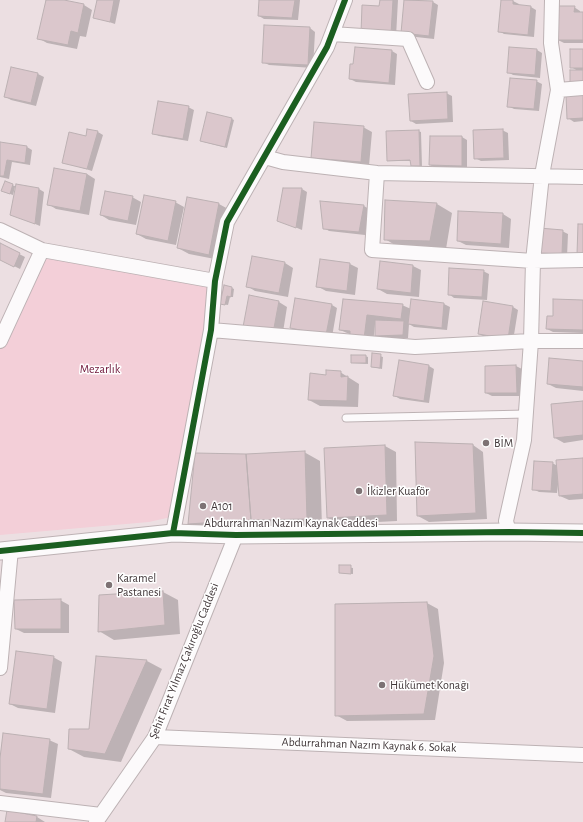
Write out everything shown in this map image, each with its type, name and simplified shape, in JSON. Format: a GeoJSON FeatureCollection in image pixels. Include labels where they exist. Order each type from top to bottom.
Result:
{"type":"FeatureCollection","features":[{"type":"Feature","properties":{"kind":"street"},"geometry":{"type":"LineString","coordinates":[[173,533],[211,330],[215,281],[227,222],[265,158],[327,47],[345,0]]}},
{"type":"Feature","properties":{"kind":"street"},"geometry":{"type":"LineString","coordinates":[[509,532],[506,521],[524,440],[531,341],[533,261],[542,175],[558,90],[551,43],[552,0]]}},
{"type":"Feature","properties":{"kind":"street"},"geometry":{"type":"LineString","coordinates":[[332,34],[408,39],[427,82]]}},
{"type":"Feature","properties":{"kind":"street"},"geometry":{"type":"LineString","coordinates":[[558,90],[583,88]]}},
{"type":"Feature","properties":{"kind":"street"},"geometry":{"type":"LineString","coordinates":[[265,158],[283,162],[377,173],[542,175],[583,177]]}},
{"type":"Feature","properties":{"kind":"street"},"geometry":{"type":"LineString","coordinates":[[377,173],[372,250],[533,261],[583,260]]}},
{"type":"Feature","properties":{"kind":"street"},"geometry":{"type":"LineString","coordinates":[[0,230],[42,250],[215,281]]}},
{"type":"Feature","properties":{"kind":"street"},"geometry":{"type":"LineString","coordinates":[[0,341],[42,250]]}},
{"type":"Feature","properties":{"kind":"street"},"geometry":{"type":"LineString","coordinates":[[211,330],[415,346],[531,341],[583,341]]}},
{"type":"Feature","properties":{"kind":"street","name":"Abdurrahman Nazım Kaynak Caddesi"},"geometry":{"type":"LineString","coordinates":[[6,550],[173,533],[236,535],[509,532],[583,533]]}},
{"type":"Feature","properties":{"kind":"street","name":"Şehit Fırat Yılmaz Çakıroğlu Caddesi"},"geometry":{"type":"LineString","coordinates":[[98,818],[155,737],[236,535]]}},
{"type":"Feature","properties":{"kind":"street"},"geometry":{"type":"LineString","coordinates":[[0,668],[6,550]]}},
{"type":"Feature","properties":{"kind":"street","name":"Abdurrahman Nazım Kaynak 6. Sokak"},"geometry":{"type":"LineString","coordinates":[[155,737],[583,755]]}},
{"type":"Feature","properties":{"kind":"street"},"geometry":{"type":"LineString","coordinates":[[0,803],[98,818]]}},
{"type":"Feature","properties":{"kind":"lane"},"geometry":{"type":"LineString","coordinates":[[346,418],[526,414]]}},
{"type":"Feature","properties":{"kind":"green space","name":"Mezarlık"},"geometry":{"type":"Polygon","coordinates":[[[42,250],[215,281],[171,517],[149,522],[0,535],[0,346],[42,250]]]}},
{"type":"Feature","properties":{"kind":"building"},"geometry":{"type":"Polygon","coordinates":[[[46,0],[64,0],[84,4],[78,33],[71,31],[68,45],[37,39],[46,0]]]}},
{"type":"Feature","properties":{"kind":"building"},"geometry":{"type":"Polygon","coordinates":[[[97,0],[114,0],[110,22],[93,18],[97,0]]]}},
{"type":"Feature","properties":{"kind":"building"},"geometry":{"type":"Polygon","coordinates":[[[259,0],[295,0],[292,18],[258,16],[259,0]]]}},
{"type":"Feature","properties":{"kind":"building"},"geometry":{"type":"Polygon","coordinates":[[[380,0],[393,0],[391,34],[361,33],[362,5],[379,6],[380,0]]]}},
{"type":"Feature","properties":{"kind":"building"},"geometry":{"type":"Polygon","coordinates":[[[404,0],[433,1],[429,36],[401,33],[404,0]]]}},
{"type":"Feature","properties":{"kind":"building"},"geometry":{"type":"Polygon","coordinates":[[[501,0],[513,0],[513,4],[531,6],[528,35],[498,32],[501,0]]]}},
{"type":"Feature","properties":{"kind":"building"},"geometry":{"type":"Polygon","coordinates":[[[557,6],[575,6],[574,12],[583,12],[583,40],[557,40],[557,6]]]}},
{"type":"Feature","properties":{"kind":"building"},"geometry":{"type":"Polygon","coordinates":[[[264,25],[310,27],[308,65],[262,63],[264,25]]]}},
{"type":"Feature","properties":{"kind":"building"},"geometry":{"type":"Polygon","coordinates":[[[355,47],[392,50],[389,83],[349,79],[350,64],[353,64],[355,47]]]}},
{"type":"Feature","properties":{"kind":"building"},"geometry":{"type":"Polygon","coordinates":[[[509,47],[537,49],[535,75],[507,73],[509,47]]]}},
{"type":"Feature","properties":{"kind":"building"},"geometry":{"type":"Polygon","coordinates":[[[570,49],[583,49],[583,68],[570,68],[570,49]]]}},
{"type":"Feature","properties":{"kind":"building"},"geometry":{"type":"Polygon","coordinates":[[[11,67],[38,73],[31,103],[4,97],[11,67]]]}},
{"type":"Feature","properties":{"kind":"building"},"geometry":{"type":"Polygon","coordinates":[[[570,70],[583,70],[583,85],[570,84],[570,70]]]}},
{"type":"Feature","properties":{"kind":"building"},"geometry":{"type":"Polygon","coordinates":[[[510,78],[537,80],[534,109],[507,107],[510,78]]]}},
{"type":"Feature","properties":{"kind":"building"},"geometry":{"type":"Polygon","coordinates":[[[447,92],[448,119],[410,121],[408,94],[447,92]]]}},
{"type":"Feature","properties":{"kind":"building"},"geometry":{"type":"Polygon","coordinates":[[[583,94],[583,118],[567,119],[566,95],[583,94]]]}},
{"type":"Feature","properties":{"kind":"building"},"geometry":{"type":"Polygon","coordinates":[[[158,101],[189,106],[183,139],[152,134],[158,101]]]}},
{"type":"Feature","properties":{"kind":"building"},"geometry":{"type":"Polygon","coordinates":[[[207,112],[232,118],[225,147],[200,141],[207,112]]]}},
{"type":"Feature","properties":{"kind":"building"},"geometry":{"type":"Polygon","coordinates":[[[314,122],[364,126],[361,162],[311,158],[314,122]]]}},
{"type":"Feature","properties":{"kind":"building"},"geometry":{"type":"Polygon","coordinates":[[[87,129],[98,131],[87,169],[62,163],[69,132],[86,136],[87,129]]]}},
{"type":"Feature","properties":{"kind":"building"},"geometry":{"type":"Polygon","coordinates":[[[503,129],[504,158],[474,159],[473,130],[503,129]]]}},
{"type":"Feature","properties":{"kind":"building"},"geometry":{"type":"Polygon","coordinates":[[[419,130],[420,166],[411,166],[410,160],[387,161],[386,131],[419,130]]]}},
{"type":"Feature","properties":{"kind":"building"},"geometry":{"type":"Polygon","coordinates":[[[430,136],[462,136],[462,166],[429,165],[430,136]]]}},
{"type":"Feature","properties":{"kind":"building"},"geometry":{"type":"Polygon","coordinates":[[[0,142],[27,146],[25,163],[7,160],[4,176],[0,176],[0,142]]]}},
{"type":"Feature","properties":{"kind":"building"},"geometry":{"type":"Polygon","coordinates":[[[54,168],[87,174],[80,211],[47,205],[54,168]]]}},
{"type":"Feature","properties":{"kind":"building"},"geometry":{"type":"Polygon","coordinates":[[[5,181],[13,184],[10,194],[1,191],[5,181]]]}},
{"type":"Feature","properties":{"kind":"building"},"geometry":{"type":"Polygon","coordinates":[[[16,184],[39,188],[35,224],[10,215],[16,184]]]}},
{"type":"Feature","properties":{"kind":"building"},"geometry":{"type":"Polygon","coordinates":[[[283,188],[302,188],[296,228],[277,221],[283,188]]]}},
{"type":"Feature","properties":{"kind":"building"},"geometry":{"type":"Polygon","coordinates":[[[105,191],[133,196],[128,221],[100,215],[105,191]]]}},
{"type":"Feature","properties":{"kind":"building"},"geometry":{"type":"Polygon","coordinates":[[[144,195],[176,201],[168,241],[136,234],[144,195]]]}},
{"type":"Feature","properties":{"kind":"building"},"geometry":{"type":"Polygon","coordinates":[[[187,197],[219,203],[209,255],[177,248],[187,197]]]}},
{"type":"Feature","properties":{"kind":"building"},"geometry":{"type":"Polygon","coordinates":[[[385,200],[437,203],[430,241],[384,240],[385,200]]]}},
{"type":"Feature","properties":{"kind":"building"},"geometry":{"type":"Polygon","coordinates":[[[320,201],[364,205],[359,232],[323,229],[320,201]]]}},
{"type":"Feature","properties":{"kind":"building"},"geometry":{"type":"Polygon","coordinates":[[[458,211],[503,213],[501,244],[457,241],[458,211]]]}},
{"type":"Feature","properties":{"kind":"building"},"geometry":{"type":"Polygon","coordinates":[[[578,224],[583,224],[583,254],[577,254],[578,224]]]}},
{"type":"Feature","properties":{"kind":"building"},"geometry":{"type":"Polygon","coordinates":[[[539,228],[563,230],[562,254],[538,253],[539,228]]]}},
{"type":"Feature","properties":{"kind":"building"},"geometry":{"type":"Polygon","coordinates":[[[0,243],[20,253],[14,267],[0,260],[0,243]]]}},
{"type":"Feature","properties":{"kind":"building"},"geometry":{"type":"Polygon","coordinates":[[[252,256],[285,262],[279,293],[246,287],[252,256]]]}},
{"type":"Feature","properties":{"kind":"building"},"geometry":{"type":"Polygon","coordinates":[[[320,259],[350,263],[347,291],[316,287],[320,259]]]}},
{"type":"Feature","properties":{"kind":"building"},"geometry":{"type":"Polygon","coordinates":[[[380,261],[413,265],[411,293],[377,289],[380,261]]]}},
{"type":"Feature","properties":{"kind":"building"},"geometry":{"type":"Polygon","coordinates":[[[449,268],[484,270],[482,297],[448,295],[449,268]]]}},
{"type":"Feature","properties":{"kind":"building"},"geometry":{"type":"Polygon","coordinates":[[[224,285],[232,287],[231,297],[227,296],[225,305],[220,304],[224,285]]]}},
{"type":"Feature","properties":{"kind":"building"},"geometry":{"type":"Polygon","coordinates":[[[249,295],[279,301],[274,328],[243,327],[249,295]]]}},
{"type":"Feature","properties":{"kind":"building"},"geometry":{"type":"Polygon","coordinates":[[[295,298],[332,304],[326,335],[290,328],[295,298]]]}},
{"type":"Feature","properties":{"kind":"building"},"geometry":{"type":"Polygon","coordinates":[[[343,299],[403,304],[401,319],[367,315],[364,339],[350,338],[350,331],[339,330],[343,299]]]}},
{"type":"Feature","properties":{"kind":"building"},"geometry":{"type":"Polygon","coordinates":[[[411,299],[444,303],[442,328],[408,324],[411,299]]]}},
{"type":"Feature","properties":{"kind":"building"},"geometry":{"type":"Polygon","coordinates":[[[553,299],[583,300],[583,330],[546,329],[547,316],[553,316],[553,299]]]}},
{"type":"Feature","properties":{"kind":"building"},"geometry":{"type":"Polygon","coordinates":[[[483,301],[513,306],[508,339],[478,334],[483,301]]]}},
{"type":"Feature","properties":{"kind":"building"},"geometry":{"type":"Polygon","coordinates":[[[375,320],[404,321],[403,335],[375,336],[375,320]]]}},
{"type":"Feature","properties":{"kind":"building"},"geometry":{"type":"Polygon","coordinates":[[[372,353],[381,354],[380,368],[371,367],[372,353]]]}},
{"type":"Feature","properties":{"kind":"building"},"geometry":{"type":"Polygon","coordinates":[[[351,355],[366,355],[366,363],[351,363],[351,355]]]}},
{"type":"Feature","properties":{"kind":"building"},"geometry":{"type":"Polygon","coordinates":[[[549,358],[583,361],[583,387],[547,384],[549,358]]]}},
{"type":"Feature","properties":{"kind":"building"},"geometry":{"type":"Polygon","coordinates":[[[399,360],[429,365],[424,401],[393,396],[399,360]]]}},
{"type":"Feature","properties":{"kind":"building"},"geometry":{"type":"Polygon","coordinates":[[[516,365],[517,393],[485,393],[485,366],[516,365]]]}},
{"type":"Feature","properties":{"kind":"building"},"geometry":{"type":"Polygon","coordinates":[[[326,370],[341,371],[341,377],[348,376],[347,401],[308,400],[310,373],[326,375],[326,370]]]}},
{"type":"Feature","properties":{"kind":"building"},"geometry":{"type":"Polygon","coordinates":[[[583,401],[583,435],[554,438],[551,404],[583,401]]]}},
{"type":"Feature","properties":{"kind":"building"},"geometry":{"type":"Polygon","coordinates":[[[415,442],[473,444],[476,513],[417,516],[415,442]]]}},
{"type":"Feature","properties":{"kind":"building"},"geometry":{"type":"Polygon","coordinates":[[[385,445],[387,515],[327,518],[324,448],[385,445]]]}},
{"type":"Feature","properties":{"kind":"building"},"geometry":{"type":"Polygon","coordinates":[[[305,451],[307,519],[251,520],[246,454],[305,451]]]}},
{"type":"Feature","properties":{"kind":"building"},"geometry":{"type":"Polygon","coordinates":[[[195,453],[246,454],[251,520],[188,524],[195,453]]]}},
{"type":"Feature","properties":{"kind":"building"},"geometry":{"type":"Polygon","coordinates":[[[583,458],[583,494],[559,496],[556,460],[583,458]]]}},
{"type":"Feature","properties":{"kind":"building"},"geometry":{"type":"Polygon","coordinates":[[[534,461],[553,462],[551,491],[532,490],[534,461]]]}},
{"type":"Feature","properties":{"kind":"building"},"geometry":{"type":"Polygon","coordinates":[[[339,565],[351,565],[351,574],[339,573],[339,565]]]}},
{"type":"Feature","properties":{"kind":"building"},"geometry":{"type":"Polygon","coordinates":[[[163,591],[165,625],[98,632],[99,595],[163,591]]]}},
{"type":"Feature","properties":{"kind":"building"},"geometry":{"type":"Polygon","coordinates":[[[61,599],[61,629],[15,629],[14,600],[61,599]]]}},
{"type":"Feature","properties":{"kind":"building","name":"Hükümet Konağı"},"geometry":{"type":"Polygon","coordinates":[[[427,602],[434,656],[424,714],[335,716],[335,604],[427,602]]]}},
{"type":"Feature","properties":{"kind":"building"},"geometry":{"type":"Polygon","coordinates":[[[16,651],[54,656],[47,709],[9,704],[16,651]]]}},
{"type":"Feature","properties":{"kind":"building"},"geometry":{"type":"Polygon","coordinates":[[[96,656],[147,660],[105,754],[68,749],[69,729],[89,729],[96,656]]]}},
{"type":"Feature","properties":{"kind":"building"},"geometry":{"type":"Polygon","coordinates":[[[3,733],[50,739],[43,794],[0,789],[0,758],[3,733]]]}},
{"type":"Feature","properties":{"kind":"building"},"geometry":{"type":"Polygon","coordinates":[[[7,810],[37,816],[36,822],[5,822],[7,810]]]}},
{"type":"Feature","properties":{"kind":"cycle path"},"geometry":{"type":"LineString","coordinates":[[173,533],[211,330],[215,281],[227,222],[327,47],[345,0]]}},
{"type":"Feature","properties":{"kind":"cycle path"},"geometry":{"type":"LineString","coordinates":[[0,551],[173,533],[236,535],[509,532],[583,533]]}},
{"type":"Feature","properties":{"kind":"place","name":"BİM"},"geometry":{"type":"Point","coordinates":[486,443]}},
{"type":"Feature","properties":{"kind":"place","name":"İkizler Kuaför"},"geometry":{"type":"Point","coordinates":[359,491]}},
{"type":"Feature","properties":{"kind":"place","name":"A101"},"geometry":{"type":"Point","coordinates":[203,506]}},
{"type":"Feature","properties":{"kind":"place","name":"Karamel Pastanesi"},"geometry":{"type":"Point","coordinates":[109,585]}},
{"type":"Feature","properties":{"kind":"place","name":"Hükümet Konağı"},"geometry":{"type":"Point","coordinates":[382,685]}}]}
